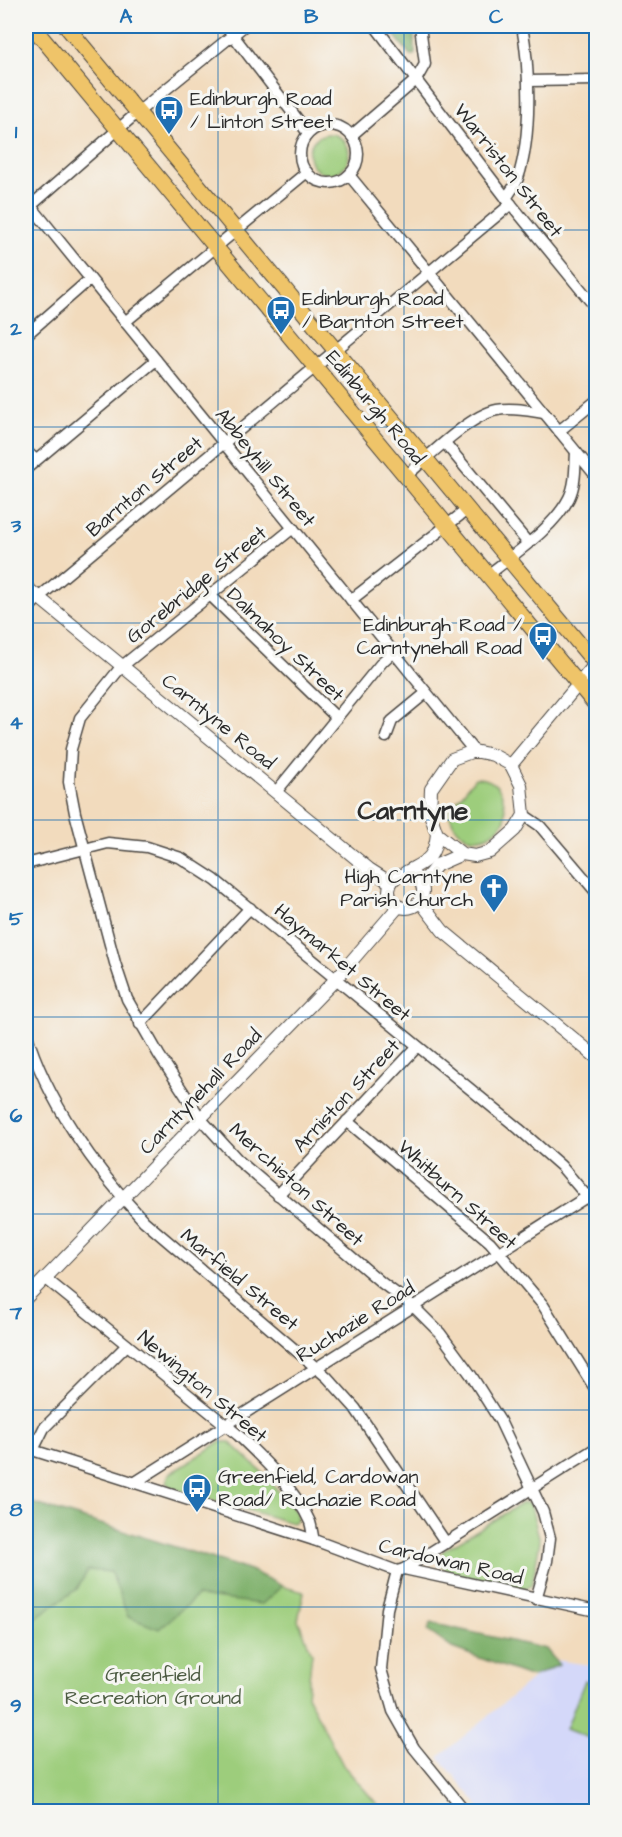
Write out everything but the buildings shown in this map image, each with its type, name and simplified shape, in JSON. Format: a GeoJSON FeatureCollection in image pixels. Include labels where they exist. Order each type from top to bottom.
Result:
{"type":"FeatureCollection","features":[{"type":"Feature","properties":{"kind":"main road","name":"Edinburgh Road"},"geometry":{"type":"LineString","coordinates":[[32,26],[597,705]]}},
{"type":"Feature","properties":{"kind":"main road","name":"Edinburgh Road"},"geometry":{"type":"LineString","coordinates":[[66,26],[596,664]]}},
{"type":"Feature","properties":{"kind":"street"},"geometry":{"type":"LineString","coordinates":[[28,208],[229,30],[243,26]]}},
{"type":"Feature","properties":{"kind":"street","name":"Warriston Street"},"geometry":{"type":"LineString","coordinates":[[375,26],[508,201],[597,308]]}},
{"type":"Feature","properties":{"kind":"street"},"geometry":{"type":"LineString","coordinates":[[352,135],[416,80],[425,64],[420,26]]}},
{"type":"Feature","properties":{"kind":"street"},"geometry":{"type":"LineString","coordinates":[[508,201],[518,180],[526,141],[528,81],[522,26]]}},
{"type":"Feature","properties":{"kind":"street"},"geometry":{"type":"LineString","coordinates":[[229,30],[308,133]]}},
{"type":"Feature","properties":{"kind":"street"},"geometry":{"type":"LineString","coordinates":[[528,81],[597,80]]}},
{"type":"Feature","properties":{"kind":"street"},"geometry":{"type":"LineString","coordinates":[[335,125],[352,135],[356,143],[358,160],[349,176],[332,183],[322,182],[307,172],[300,157],[300,148],[308,133],[316,127],[335,125]]}},
{"type":"Feature","properties":{"kind":"street"},"geometry":{"type":"LineString","coordinates":[[125,322],[307,172]]}},
{"type":"Feature","properties":{"kind":"street"},"geometry":{"type":"LineString","coordinates":[[349,176],[597,476]]}},
{"type":"Feature","properties":{"kind":"street","name":"Barnton Street"},"geometry":{"type":"LineString","coordinates":[[26,611],[38,598],[428,273],[508,201]]}},
{"type":"Feature","properties":{"kind":"street","name":"Abbeyhill Street"},"geometry":{"type":"LineString","coordinates":[[28,208],[90,279],[474,751]]}},
{"type":"Feature","properties":{"kind":"street"},"geometry":{"type":"LineString","coordinates":[[26,335],[90,279]]}},
{"type":"Feature","properties":{"kind":"street"},"geometry":{"type":"LineString","coordinates":[[26,469],[156,360]]}},
{"type":"Feature","properties":{"kind":"street"},"geometry":{"type":"LineString","coordinates":[[559,431],[597,401]]}},
{"type":"Feature","properties":{"kind":"street"},"geometry":{"type":"LineString","coordinates":[[406,476],[476,418],[498,409],[544,413]]}},
{"type":"Feature","properties":{"kind":"street","name":"Edinburgh Road"},"geometry":{"type":"LineString","coordinates":[[445,443],[528,543]]}},
{"type":"Feature","properties":{"kind":"street"},"geometry":{"type":"LineString","coordinates":[[26,451],[36,460]]}},
{"type":"Feature","properties":{"kind":"street"},"geometry":{"type":"LineString","coordinates":[[488,575],[528,543],[562,509],[570,496],[575,475],[576,452]]}},
{"type":"Feature","properties":{"kind":"street"},"geometry":{"type":"LineString","coordinates":[[351,600],[468,509]]}},
{"type":"Feature","properties":{"kind":"street","name":"Gorebridge Street"},"geometry":{"type":"LineString","coordinates":[[121,667],[293,528]]}},
{"type":"Feature","properties":{"kind":"street","name":"Carntyne Road"},"geometry":{"type":"LineString","coordinates":[[26,587],[369,869],[391,883]]}},
{"type":"Feature","properties":{"kind":"street","name":"Dalmahoy Street"},"geometry":{"type":"LineString","coordinates":[[210,595],[337,718]]}},
{"type":"Feature","properties":{"kind":"street"},"geometry":{"type":"LineString","coordinates":[[276,792],[393,652]]}},
{"type":"Feature","properties":{"kind":"street"},"geometry":{"type":"LineString","coordinates":[[511,765],[596,664]]}},
{"type":"Feature","properties":{"kind":"street","name":"Merchiston Street"},"geometry":{"type":"LineString","coordinates":[[121,667],[80,718],[71,749],[69,782],[75,813],[115,963],[127,999],[140,1024],[201,1119],[239,1161],[413,1306],[440,1333],[471,1374],[500,1421],[543,1512],[550,1538],[547,1561],[536,1599]]}},
{"type":"Feature","properties":{"kind":"street"},"geometry":{"type":"LineString","coordinates":[[386,737],[392,721],[426,693]]}},
{"type":"Feature","properties":{"kind":"street"},"geometry":{"type":"LineString","coordinates":[[406,872],[422,883],[423,893],[420,901],[408,909],[398,907],[391,898],[389,890],[391,883],[396,876],[432,855],[435,849],[437,834],[430,814],[431,789],[452,759],[474,751],[492,755],[511,765],[521,785],[524,815],[515,830],[490,852],[475,856],[462,854],[437,834]]}},
{"type":"Feature","properties":{"kind":"street"},"geometry":{"type":"LineString","coordinates":[[524,815],[540,826],[597,892]]}},
{"type":"Feature","properties":{"kind":"street","name":"Haymarket Street"},"geometry":{"type":"LineString","coordinates":[[26,864],[108,843],[147,847],[181,858],[215,880],[250,908],[519,1129],[592,1194],[597,1207]]}},
{"type":"Feature","properties":{"kind":"street"},"geometry":{"type":"LineString","coordinates":[[422,883],[437,866],[462,854]]}},
{"type":"Feature","properties":{"kind":"street"},"geometry":{"type":"LineString","coordinates":[[420,901],[443,931],[597,1057]]}},
{"type":"Feature","properties":{"kind":"street","name":"Carntynehall Road"},"geometry":{"type":"LineString","coordinates":[[27,1294],[336,979],[398,907]]}},
{"type":"Feature","properties":{"kind":"street"},"geometry":{"type":"LineString","coordinates":[[140,1024],[250,908]]}},
{"type":"Feature","properties":{"kind":"street","name":"Marfield Street"},"geometry":{"type":"LineString","coordinates":[[26,1032],[33,1056],[63,1114],[123,1198],[144,1221],[316,1367],[355,1408],[446,1543]]}},
{"type":"Feature","properties":{"kind":"street","name":"Arniston Street"},"geometry":{"type":"LineString","coordinates":[[278,1195],[417,1047]]}},
{"type":"Feature","properties":{"kind":"street","name":"Whitburn Street"},"geometry":{"type":"LineString","coordinates":[[348,1120],[490,1242],[543,1305],[597,1390]]}},
{"type":"Feature","properties":{"kind":"street","name":"Ruchazie Road"},"geometry":{"type":"LineString","coordinates":[[134,1483],[592,1194]]}},
{"type":"Feature","properties":{"kind":"street","name":"Newington Street"},"geometry":{"type":"LineString","coordinates":[[45,1278],[240,1436],[266,1462],[300,1504],[310,1524],[314,1540]]}},
{"type":"Feature","properties":{"kind":"street"},"geometry":{"type":"LineString","coordinates":[[29,1449],[44,1428],[127,1345]]}},
{"type":"Feature","properties":{"kind":"street"},"geometry":{"type":"LineString","coordinates":[[466,1812],[414,1748],[393,1711],[381,1669],[387,1609],[401,1570],[597,1448]]}},
{"type":"Feature","properties":{"kind":"street","name":"Cardowan Road"},"geometry":{"type":"LineString","coordinates":[[29,1449],[401,1570],[597,1611]]}},
{"type":"Feature","properties":{"kind":"shaded area"},"geometry":{"type":"Polygon","coordinates":[[[555,1660],[596,1666],[596,1803],[591,1811],[483,1811],[439,1757],[555,1660]]]}},
{"type":"Feature","properties":{"kind":"green space"},"geometry":{"type":"Polygon","coordinates":[[[387,26],[413,26],[415,54],[411,56],[387,26]]]}},
{"type":"Feature","properties":{"kind":"green space"},"geometry":{"type":"Polygon","coordinates":[[[329,134],[343,140],[349,154],[343,168],[329,174],[315,168],[309,154],[315,140],[329,134]]]}},
{"type":"Feature","properties":{"kind":"green space"},"geometry":{"type":"Polygon","coordinates":[[[475,778],[491,781],[496,785],[503,797],[505,812],[505,820],[497,830],[476,838],[469,837],[458,830],[449,811],[475,778]]]}},
{"type":"Feature","properties":{"kind":"green space"},"geometry":{"type":"Polygon","coordinates":[[[220,1442],[230,1442],[264,1474],[296,1512],[297,1520],[292,1523],[171,1488],[166,1482],[169,1474],[220,1442]]]}},
{"type":"Feature","properties":{"kind":"green space"},"geometry":{"type":"Polygon","coordinates":[[[26,1501],[250,1570],[282,1586],[262,1604],[197,1596],[159,1629],[128,1617],[111,1572],[88,1570],[77,1589],[26,1624],[26,1501]]]}},
{"type":"Feature","properties":{"kind":"green space"},"geometry":{"type":"Polygon","coordinates":[[[522,1503],[528,1503],[531,1507],[540,1541],[532,1585],[523,1590],[451,1574],[443,1567],[440,1559],[443,1551],[522,1503]]]}},
{"type":"Feature","properties":{"kind":"green space","name":"Greenfield Recreation Ground"},"geometry":{"type":"Polygon","coordinates":[[[26,1518],[75,1535],[304,1592],[298,1620],[312,1653],[307,1695],[343,1765],[383,1811],[26,1812],[26,1518]]]}},
{"type":"Feature","properties":{"kind":"green space"},"geometry":{"type":"Polygon","coordinates":[[[431,1623],[546,1649],[559,1665],[532,1677],[452,1648],[428,1631],[431,1623]]]}},
{"type":"Feature","properties":{"kind":"green space"},"geometry":{"type":"Polygon","coordinates":[[[585,1680],[596,1685],[596,1741],[566,1729],[585,1680]]]}},
{"type":"Feature","properties":{"kind":"place","name":"Edinburgh Road / Linton Street"},"geometry":{"type":"Point","coordinates":[169,136]}},
{"type":"Feature","properties":{"kind":"place","name":"Edinburgh Road / Barnton Street"},"geometry":{"type":"Point","coordinates":[281,336]}},
{"type":"Feature","properties":{"kind":"place","name":"Edinburgh Road / Carntynehall Road"},"geometry":{"type":"Point","coordinates":[543,662]}},
{"type":"Feature","properties":{"kind":"place","name":"High Carntyne Parish Church"},"geometry":{"type":"Point","coordinates":[494,914]}},
{"type":"Feature","properties":{"kind":"place","name":"Greenfield, Cardowan Road/ Ruchazie Road"},"geometry":{"type":"Point","coordinates":[197,1514]}},
{"type":"Feature","properties":{"kind":"district","name":"Carntyne"},"geometry":{"type":"Point","coordinates":[413,810]}}]}
